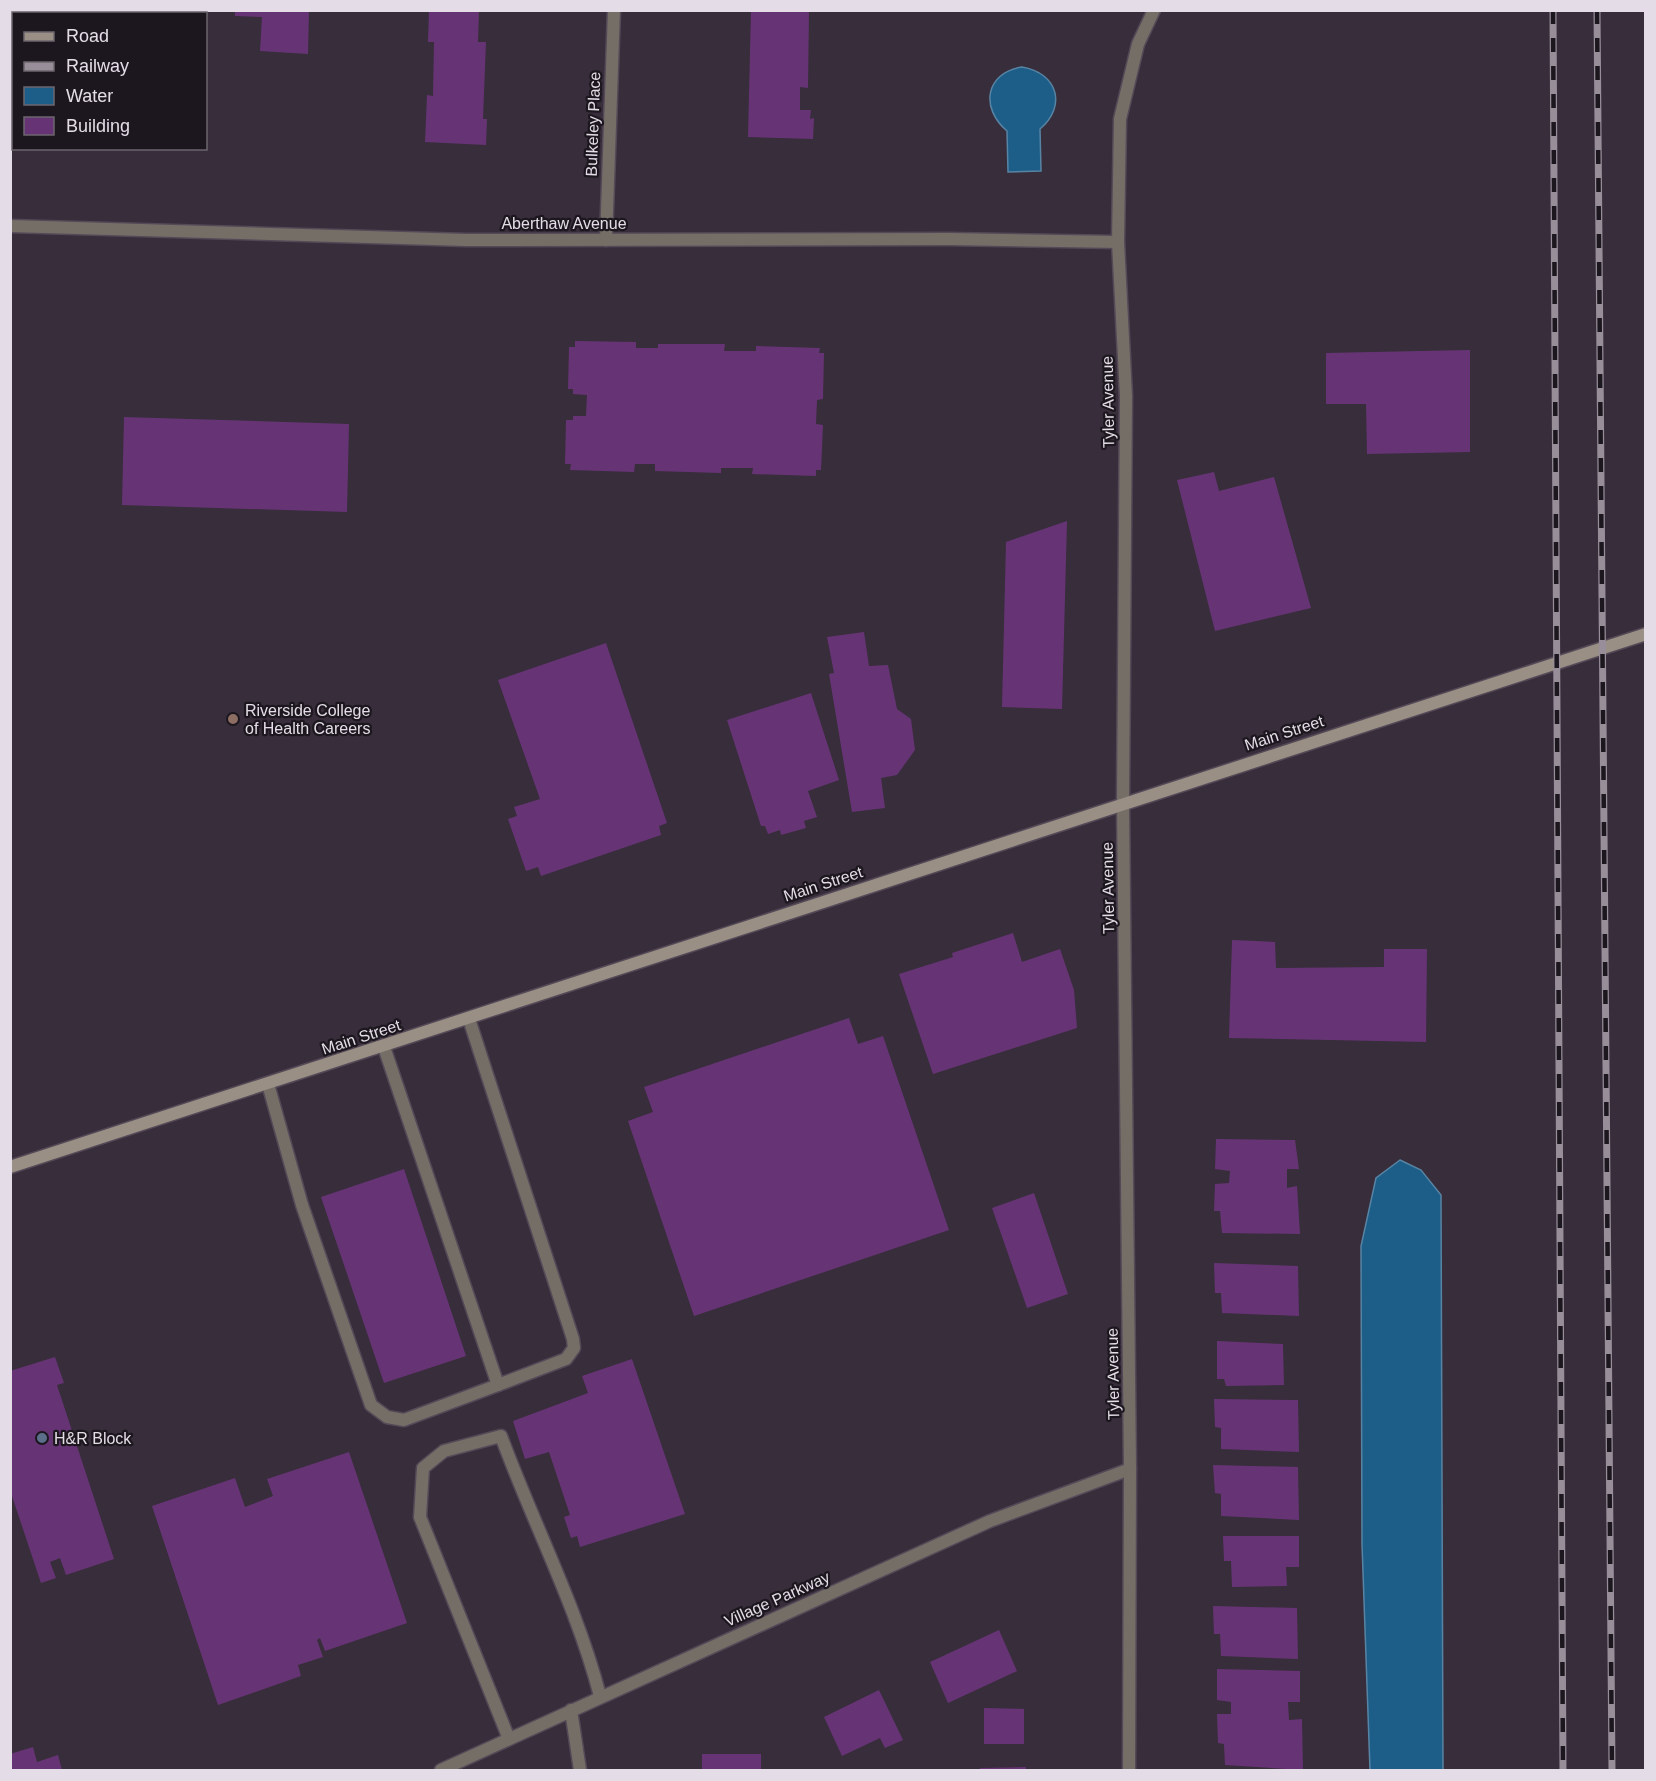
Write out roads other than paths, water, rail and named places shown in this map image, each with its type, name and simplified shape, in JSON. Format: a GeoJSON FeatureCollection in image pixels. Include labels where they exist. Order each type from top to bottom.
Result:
{"type":"FeatureCollection","features":[{"type":"Feature","properties":{"kind":"main road","name":"Main Street"},"geometry":{"type":"LineString","coordinates":[[10,1167],[1646,634]]}},
{"type":"Feature","properties":{"kind":"street","name":"Bulkeley Place"},"geometry":{"type":"LineString","coordinates":[[606,240],[614,10]]}},
{"type":"Feature","properties":{"kind":"street","name":"Tyler Avenue"},"geometry":{"type":"LineString","coordinates":[[1130,1770],[1130,1469],[1123,803],[1125,396],[1118,242],[1120,119],[1138,44],[1154,10]]}},
{"type":"Feature","properties":{"kind":"street","name":"Aberthaw Avenue"},"geometry":{"type":"LineString","coordinates":[[10,226],[466,240],[1118,242]]}},
{"type":"Feature","properties":{"kind":"street"},"geometry":{"type":"LineString","coordinates":[[268,1084],[302,1205],[371,1405],[387,1417],[404,1420],[566,1359],[574,1348],[469,1018]]}},
{"type":"Feature","properties":{"kind":"street"},"geometry":{"type":"LineString","coordinates":[[384,1047],[498,1385]]}},
{"type":"Feature","properties":{"kind":"street"},"geometry":{"type":"LineString","coordinates":[[509,1739],[420,1517],[423,1468],[444,1450],[501,1436],[523,1496],[587,1646],[600,1696]]}},
{"type":"Feature","properties":{"kind":"street","name":"Village Parkway"},"geometry":{"type":"LineString","coordinates":[[441,1770],[990,1521],[1130,1469]]}},
{"type":"Feature","properties":{"kind":"street"},"geometry":{"type":"LineString","coordinates":[[571,1710],[580,1770]]}},
{"type":"Feature","properties":{"kind":"water"},"geometry":{"type":"Polygon","coordinates":[[[1022,67],[1034,70],[1051,83],[1056,101],[1054,110],[1040,129],[1041,171],[1008,172],[1007,131],[998,122],[993,112],[990,93],[1000,76],[1022,67]]]}},
{"type":"Feature","properties":{"kind":"water"},"geometry":{"type":"Polygon","coordinates":[[[1400,1160],[1421,1170],[1441,1195],[1443,1770],[1370,1770],[1362,1544],[1361,1246],[1376,1178],[1400,1160]]]}},
{"type":"Feature","properties":{"kind":"railway"},"geometry":{"type":"LineString","coordinates":[[1553,10],[1563,1770]]}},
{"type":"Feature","properties":{"kind":"railway"},"geometry":{"type":"LineString","coordinates":[[1597,10],[1612,1770]]}},
{"type":"Feature","properties":{"kind":"place","name":"Riverside College of Health Careers"},"geometry":{"type":"Point","coordinates":[233,719]}},
{"type":"Feature","properties":{"kind":"place","name":"H&R Block"},"geometry":{"type":"Point","coordinates":[42,1438]}}]}
